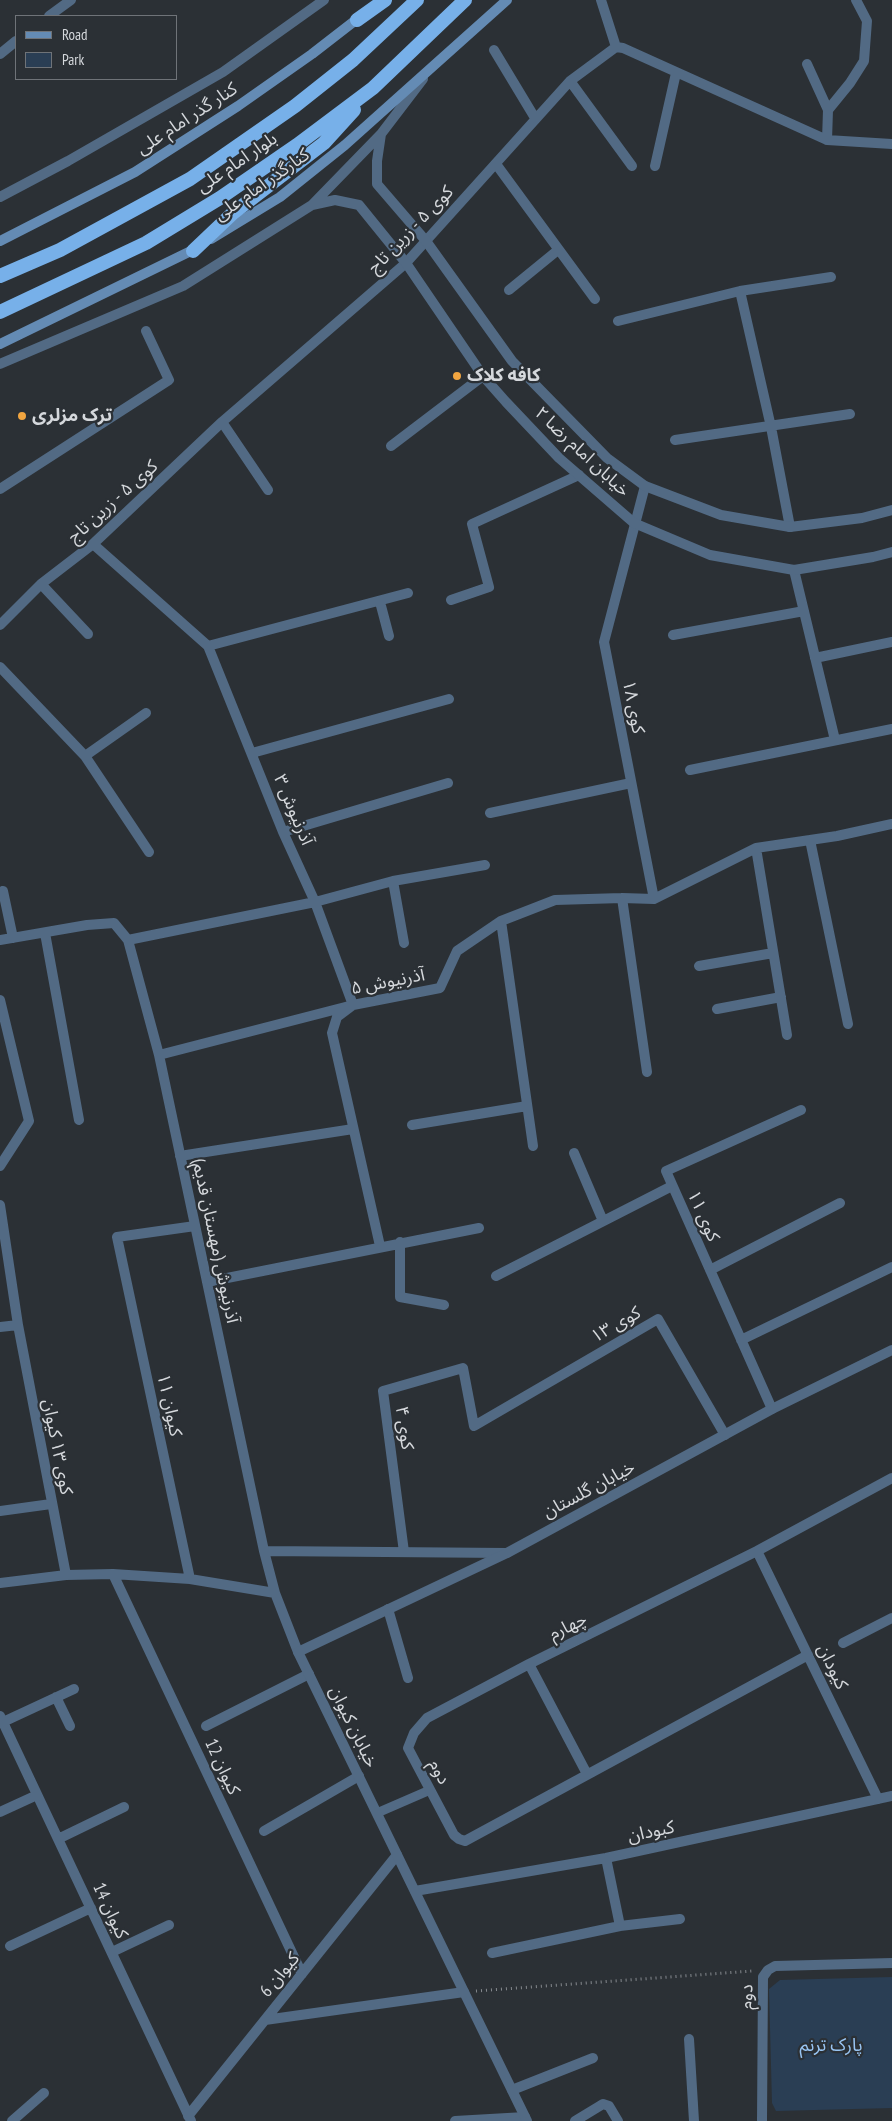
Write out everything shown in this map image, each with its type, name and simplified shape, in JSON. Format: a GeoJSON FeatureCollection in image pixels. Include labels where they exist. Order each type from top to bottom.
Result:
{"type":"FeatureCollection","features":[{"type":"Feature","properties":{"kind":"highway"},"geometry":{"type":"LineString","coordinates":[[358,20],[385,0]]}},
{"type":"Feature","properties":{"kind":"highway","name":"بلوار امام علی"},"geometry":{"type":"LineString","coordinates":[[0,276],[60,250],[190,179],[295,106],[353,60],[417,0]]}},
{"type":"Feature","properties":{"kind":"highway","name":"بلوار امام علی"},"geometry":{"type":"LineString","coordinates":[[0,312],[146,243],[220,198],[297,145],[373,88],[465,0]]}},
{"type":"Feature","properties":{"kind":"highway"},"geometry":{"type":"LineString","coordinates":[[193,250],[233,213],[324,144],[373,88]]}},
{"type":"Feature","properties":{"kind":"main road","name":"کنار گذر امام علی"},"geometry":{"type":"LineString","coordinates":[[0,241],[135,172],[238,106],[358,20],[376,0]]}},
{"type":"Feature","properties":{"kind":"main road","name":"کنارگذر امام علی"},"geometry":{"type":"LineString","coordinates":[[0,344],[193,250],[280,197],[345,145],[507,0]]}},
{"type":"Feature","properties":{"kind":"street"},"geometry":{"type":"LineString","coordinates":[[50,15],[71,0]]}},
{"type":"Feature","properties":{"kind":"street"},"geometry":{"type":"LineString","coordinates":[[0,197],[68,161],[223,72],[324,0]]}},
{"type":"Feature","properties":{"kind":"street"},"geometry":{"type":"LineString","coordinates":[[601,0],[616,47],[623,48],[827,140],[892,144]]}},
{"type":"Feature","properties":{"kind":"street"},"geometry":{"type":"LineString","coordinates":[[828,110],[850,83],[864,61],[867,21],[856,0]]}},
{"type":"Feature","properties":{"kind":"street"},"geometry":{"type":"LineString","coordinates":[[0,54],[15,43]]}},
{"type":"Feature","properties":{"kind":"street","name":"کوی ۵ - زرین تاج"},"geometry":{"type":"LineString","coordinates":[[0,625],[41,584],[93,544],[222,422],[406,263],[570,80],[616,47]]}},
{"type":"Feature","properties":{"kind":"street"},"geometry":{"type":"LineString","coordinates":[[494,50],[535,118]]}},
{"type":"Feature","properties":{"kind":"street"},"geometry":{"type":"LineString","coordinates":[[806,64],[828,110],[827,140]]}},
{"type":"Feature","properties":{"kind":"street"},"geometry":{"type":"LineString","coordinates":[[0,364],[183,286],[312,204],[381,134],[427,73]]}},
{"type":"Feature","properties":{"kind":"street"},"geometry":{"type":"LineString","coordinates":[[655,166],[676,73]]}},
{"type":"Feature","properties":{"kind":"street"},"geometry":{"type":"LineString","coordinates":[[570,80],[632,166]]}},
{"type":"Feature","properties":{"kind":"street","name":"خیابان امام رضا ۲"},"geometry":{"type":"LineString","coordinates":[[381,134],[376,161],[377,184],[426,241],[512,361],[608,458],[645,486],[721,515],[790,527],[862,518],[892,510]]}},
{"type":"Feature","properties":{"kind":"street"},"geometry":{"type":"LineString","coordinates":[[496,164],[595,300]]}},
{"type":"Feature","properties":{"kind":"street","name":"خیابان امام رضا ۲"},"geometry":{"type":"LineString","coordinates":[[312,204],[335,200],[359,205],[406,263],[484,376],[552,451],[634,523],[710,555],[794,570],[892,552]]}},
{"type":"Feature","properties":{"kind":"street"},"geometry":{"type":"LineString","coordinates":[[509,290],[558,250]]}},
{"type":"Feature","properties":{"kind":"street"},"geometry":{"type":"LineString","coordinates":[[618,321],[740,291],[831,277]]}},
{"type":"Feature","properties":{"kind":"street"},"geometry":{"type":"LineString","coordinates":[[740,291],[771,427],[790,527]]}},
{"type":"Feature","properties":{"kind":"street"},"geometry":{"type":"LineString","coordinates":[[0,489],[168,380],[146,331]]}},
{"type":"Feature","properties":{"kind":"street"},"geometry":{"type":"LineString","coordinates":[[391,446],[484,376]]}},
{"type":"Feature","properties":{"kind":"street"},"geometry":{"type":"LineString","coordinates":[[675,440],[850,414]]}},
{"type":"Feature","properties":{"kind":"street"},"geometry":{"type":"LineString","coordinates":[[222,422],[268,490]]}},
{"type":"Feature","properties":{"kind":"street"},"geometry":{"type":"LineString","coordinates":[[451,600],[490,587],[472,524],[579,475]]}},
{"type":"Feature","properties":{"kind":"street","name":"کوی ۱۸"},"geometry":{"type":"LineString","coordinates":[[645,486],[604,642],[654,899]]}},
{"type":"Feature","properties":{"kind":"street","name":"آذرنیوش ۳"},"geometry":{"type":"LineString","coordinates":[[93,544],[208,646],[283,832],[315,902],[353,1005]]}},
{"type":"Feature","properties":{"kind":"street"},"geometry":{"type":"LineString","coordinates":[[794,570],[835,740]]}},
{"type":"Feature","properties":{"kind":"street"},"geometry":{"type":"LineString","coordinates":[[41,584],[88,634]]}},
{"type":"Feature","properties":{"kind":"street"},"geometry":{"type":"LineString","coordinates":[[208,646],[408,594]]}},
{"type":"Feature","properties":{"kind":"street"},"geometry":{"type":"LineString","coordinates":[[380,602],[389,636]]}},
{"type":"Feature","properties":{"kind":"street"},"geometry":{"type":"LineString","coordinates":[[673,635],[804,611]]}},
{"type":"Feature","properties":{"kind":"street"},"geometry":{"type":"LineString","coordinates":[[815,658],[892,642]]}},
{"type":"Feature","properties":{"kind":"street"},"geometry":{"type":"LineString","coordinates":[[0,667],[85,756],[149,852]]}},
{"type":"Feature","properties":{"kind":"street"},"geometry":{"type":"LineString","coordinates":[[252,753],[449,699]]}},
{"type":"Feature","properties":{"kind":"street"},"geometry":{"type":"LineString","coordinates":[[85,756],[146,713]]}},
{"type":"Feature","properties":{"kind":"street"},"geometry":{"type":"LineString","coordinates":[[690,770],[892,729]]}},
{"type":"Feature","properties":{"kind":"street"},"geometry":{"type":"LineString","coordinates":[[283,832],[448,783]]}},
{"type":"Feature","properties":{"kind":"street"},"geometry":{"type":"LineString","coordinates":[[490,813],[631,783]]}},
{"type":"Feature","properties":{"kind":"street"},"geometry":{"type":"LineString","coordinates":[[654,899],[756,848],[810,840],[892,824]]}},
{"type":"Feature","properties":{"kind":"street"},"geometry":{"type":"LineString","coordinates":[[810,840],[848,1024]]}},
{"type":"Feature","properties":{"kind":"street"},"geometry":{"type":"LineString","coordinates":[[756,848],[787,1035]]}},
{"type":"Feature","properties":{"kind":"street"},"geometry":{"type":"LineString","coordinates":[[0,940],[87,925],[114,923],[128,940],[315,902],[393,882],[485,865]]}},
{"type":"Feature","properties":{"kind":"street"},"geometry":{"type":"LineString","coordinates":[[393,882],[404,942]]}},
{"type":"Feature","properties":{"kind":"street"},"geometry":{"type":"LineString","coordinates":[[3,891],[13,938]]}},
{"type":"Feature","properties":{"kind":"street"},"geometry":{"type":"LineString","coordinates":[[622,898],[647,1072]]}},
{"type":"Feature","properties":{"kind":"street","name":"آذرنیوش ۵"},"geometry":{"type":"LineString","coordinates":[[159,1055],[353,1005],[440,988],[457,951],[502,921],[555,900],[654,899]]}},
{"type":"Feature","properties":{"kind":"street"},"geometry":{"type":"LineString","coordinates":[[502,921],[533,1146]]}},
{"type":"Feature","properties":{"kind":"street"},"geometry":{"type":"LineString","coordinates":[[45,933],[79,1120]]}},
{"type":"Feature","properties":{"kind":"street","name":"آذرنیوش (مهستان قدیم)"},"geometry":{"type":"LineString","coordinates":[[128,940],[159,1055],[264,1551],[275,1593]]}},
{"type":"Feature","properties":{"kind":"street"},"geometry":{"type":"LineString","coordinates":[[699,966],[773,952]]}},
{"type":"Feature","properties":{"kind":"street"},"geometry":{"type":"LineString","coordinates":[[716,1009],[781,997]]}},
{"type":"Feature","properties":{"kind":"street"},"geometry":{"type":"LineString","coordinates":[[0,1000],[29,1121],[0,1166]]}},
{"type":"Feature","properties":{"kind":"street"},"geometry":{"type":"LineString","coordinates":[[353,1005],[337,1017],[332,1033],[380,1246]]}},
{"type":"Feature","properties":{"kind":"street"},"geometry":{"type":"LineString","coordinates":[[412,1125],[527,1106]]}},
{"type":"Feature","properties":{"kind":"street","name":"کوی ۱۱"},"geometry":{"type":"LineString","coordinates":[[772,1409],[666,1171],[801,1110]]}},
{"type":"Feature","properties":{"kind":"street"},"geometry":{"type":"LineString","coordinates":[[180,1156],[353,1129]]}},
{"type":"Feature","properties":{"kind":"street"},"geometry":{"type":"LineString","coordinates":[[574,1153],[603,1221]]}},
{"type":"Feature","properties":{"kind":"street"},"geometry":{"type":"LineString","coordinates":[[496,1276],[672,1186]]}},
{"type":"Feature","properties":{"kind":"street"},"geometry":{"type":"LineString","coordinates":[[710,1270],[840,1203]]}},
{"type":"Feature","properties":{"kind":"street","name":"کوی ۱۳ کیوان"},"geometry":{"type":"LineString","coordinates":[[0,1205],[18,1325],[66,1575]]}},
{"type":"Feature","properties":{"kind":"street","name":"کیوان ۱۱"},"geometry":{"type":"LineString","coordinates":[[190,1580],[117,1236],[195,1226]]}},
{"type":"Feature","properties":{"kind":"street"},"geometry":{"type":"LineString","coordinates":[[207,1282],[400,1242],[479,1228]]}},
{"type":"Feature","properties":{"kind":"street"},"geometry":{"type":"LineString","coordinates":[[400,1242],[400,1297],[444,1305]]}},
{"type":"Feature","properties":{"kind":"street"},"geometry":{"type":"LineString","coordinates":[[741,1340],[892,1267]]}},
{"type":"Feature","properties":{"kind":"street","name":"کوی ۱۳"},"geometry":{"type":"LineString","coordinates":[[474,1426],[658,1318],[725,1435]]}},
{"type":"Feature","properties":{"kind":"street"},"geometry":{"type":"LineString","coordinates":[[0,1327],[18,1325]]}},
{"type":"Feature","properties":{"kind":"street","name":"خیابان گلستان"},"geometry":{"type":"LineString","coordinates":[[298,1652],[507,1553],[772,1409],[892,1350]]}},
{"type":"Feature","properties":{"kind":"street","name":"کوی ۴"},"geometry":{"type":"LineString","coordinates":[[404,1552],[382,1391],[463,1368],[474,1426]]}},
{"type":"Feature","properties":{"kind":"street","name":"چهارم"},"geometry":{"type":"LineString","coordinates":[[408,1748],[414,1733],[427,1718],[529,1664],[757,1551],[892,1478]]}},
{"type":"Feature","properties":{"kind":"street"},"geometry":{"type":"LineString","coordinates":[[0,1511],[51,1504]]}},
{"type":"Feature","properties":{"kind":"street"},"geometry":{"type":"LineString","coordinates":[[264,1551],[507,1553]]}},
{"type":"Feature","properties":{"kind":"street","name":"کیودان"},"geometry":{"type":"LineString","coordinates":[[757,1551],[878,1799]]}},
{"type":"Feature","properties":{"kind":"street"},"geometry":{"type":"LineString","coordinates":[[0,1583],[66,1575],[113,1574],[190,1580],[275,1593]]}},
{"type":"Feature","properties":{"kind":"street","name":"کیوان 12"},"geometry":{"type":"LineString","coordinates":[[113,1574],[302,1974]]}},
{"type":"Feature","properties":{"kind":"street","name":"خیابان کیوان"},"geometry":{"type":"LineString","coordinates":[[275,1593],[298,1652],[526,2119]]}},
{"type":"Feature","properties":{"kind":"street"},"geometry":{"type":"LineString","coordinates":[[388,1609],[408,1678]]}},
{"type":"Feature","properties":{"kind":"street"},"geometry":{"type":"LineString","coordinates":[[843,1643],[892,1618]]}},
{"type":"Feature","properties":{"kind":"street","name":"دوم"},"geometry":{"type":"LineString","coordinates":[[408,1748],[454,1835],[466,1841],[808,1655]]}},
{"type":"Feature","properties":{"kind":"street"},"geometry":{"type":"LineString","coordinates":[[529,1664],[587,1774]]}},
{"type":"Feature","properties":{"kind":"street"},"geometry":{"type":"LineString","coordinates":[[206,1726],[309,1674]]}},
{"type":"Feature","properties":{"kind":"street"},"geometry":{"type":"LineString","coordinates":[[2,1719],[74,1689]]}},
{"type":"Feature","properties":{"kind":"street"},"geometry":{"type":"LineString","coordinates":[[56,1697],[70,1726]]}},
{"type":"Feature","properties":{"kind":"street","name":"کیوان 14"},"geometry":{"type":"LineString","coordinates":[[2,1719],[190,2118]]}},
{"type":"Feature","properties":{"kind":"street"},"geometry":{"type":"LineString","coordinates":[[264,1832],[358,1776]]}},
{"type":"Feature","properties":{"kind":"street"},"geometry":{"type":"LineString","coordinates":[[0,1812],[37,1795]]}},
{"type":"Feature","properties":{"kind":"street","name":"کبودان"},"geometry":{"type":"LineString","coordinates":[[415,1892],[606,1858],[892,1796]]}},
{"type":"Feature","properties":{"kind":"street"},"geometry":{"type":"LineString","coordinates":[[58,1839],[124,1807]]}},
{"type":"Feature","properties":{"kind":"street","name":"کیوان 6"},"geometry":{"type":"LineString","coordinates":[[190,2118],[265,2020],[397,1855]]}},
{"type":"Feature","properties":{"kind":"street"},"geometry":{"type":"LineString","coordinates":[[606,1858],[620,1926]]}},
{"type":"Feature","properties":{"kind":"street"},"geometry":{"type":"LineString","coordinates":[[10,1946],[90,1908]]}},
{"type":"Feature","properties":{"kind":"street"},"geometry":{"type":"LineString","coordinates":[[492,1953],[620,1926],[680,1919]]}},
{"type":"Feature","properties":{"kind":"street"},"geometry":{"type":"LineString","coordinates":[[112,1952],[168,1925]]}},
{"type":"Feature","properties":{"kind":"street","name":"دوم"},"geometry":{"type":"LineString","coordinates":[[762,2121],[763,1977],[768,1970],[776,1966],[892,1963]]}},
{"type":"Feature","properties":{"kind":"street"},"geometry":{"type":"LineString","coordinates":[[265,2020],[464,1992]]}},
{"type":"Feature","properties":{"kind":"street"},"geometry":{"type":"LineString","coordinates":[[689,2039],[694,2121]]}},
{"type":"Feature","properties":{"kind":"street"},"geometry":{"type":"LineString","coordinates":[[512,2090],[593,2058]]}},
{"type":"Feature","properties":{"kind":"street"},"geometry":{"type":"LineString","coordinates":[[12,2121],[44,2093]]}},
{"type":"Feature","properties":{"kind":"street"},"geometry":{"type":"LineString","coordinates":[[575,2121],[603,2104],[609,2106],[618,2121]]}},
{"type":"Feature","properties":{"kind":"street"},"geometry":{"type":"LineString","coordinates":[[455,2121],[526,2119]]}},
{"type":"Feature","properties":{"kind":"lane"},"geometry":{"type":"LineString","coordinates":[[377,1814],[430,1790]]}},
{"type":"Feature","properties":{"kind":"path"},"geometry":{"type":"LineString","coordinates":[[464,1992],[768,1970]]}},
{"type":"Feature","properties":{"kind":"green space","name":"پارک ترنم"},"geometry":{"type":"Polygon","coordinates":[[[892,1977],[892,2108],[776,2111],[772,2103],[769,1989],[780,1980],[892,1977]]]}},
{"type":"Feature","properties":{"kind":"place","name":"کافه کلاک"},"geometry":{"type":"Point","coordinates":[457,376]}},
{"type":"Feature","properties":{"kind":"place","name":"ترک مزلری"},"geometry":{"type":"Point","coordinates":[22,416]}}]}
